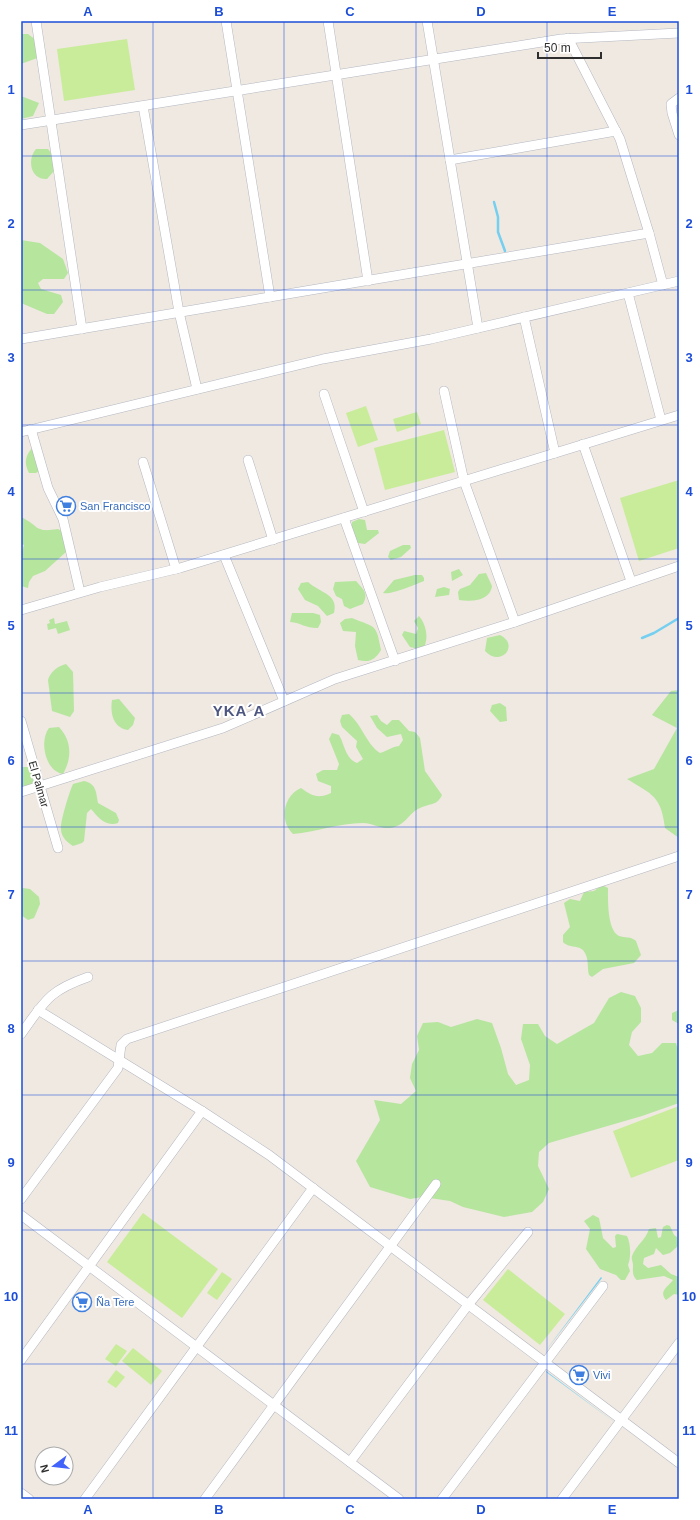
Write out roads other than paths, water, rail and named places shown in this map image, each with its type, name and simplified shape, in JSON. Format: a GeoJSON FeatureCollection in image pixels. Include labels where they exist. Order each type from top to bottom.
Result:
{"type":"FeatureCollection","features":[{"type":"Feature","properties":{"kind":"street"},"geometry":{"type":"LineString","coordinates":[[36,21],[82,329]]}},
{"type":"Feature","properties":{"kind":"street"},"geometry":{"type":"LineString","coordinates":[[226,21],[270,297]]}},
{"type":"Feature","properties":{"kind":"street"},"geometry":{"type":"LineString","coordinates":[[328,21],[368,281]]}},
{"type":"Feature","properties":{"kind":"street"},"geometry":{"type":"LineString","coordinates":[[427,21],[478,328]]}},
{"type":"Feature","properties":{"kind":"street"},"geometry":{"type":"LineString","coordinates":[[21,125],[568,38],[679,32]]}},
{"type":"Feature","properties":{"kind":"street"},"geometry":{"type":"LineString","coordinates":[[568,38],[616,131],[650,233],[663,285]]}},
{"type":"Feature","properties":{"kind":"street"},"geometry":{"type":"LineString","coordinates":[[679,98],[671,104],[672,113],[679,134]]}},
{"type":"Feature","properties":{"kind":"street"},"geometry":{"type":"LineString","coordinates":[[143,106],[180,312],[197,389]]}},
{"type":"Feature","properties":{"kind":"street"},"geometry":{"type":"LineString","coordinates":[[450,160],[616,131]]}},
{"type":"Feature","properties":{"kind":"street"},"geometry":{"type":"LineString","coordinates":[[21,339],[650,233]]}},
{"type":"Feature","properties":{"kind":"street"},"geometry":{"type":"LineString","coordinates":[[21,432],[322,359],[431,339],[679,281]]}},
{"type":"Feature","properties":{"kind":"street"},"geometry":{"type":"LineString","coordinates":[[628,293],[661,420]]}},
{"type":"Feature","properties":{"kind":"street"},"geometry":{"type":"LineString","coordinates":[[524,317],[555,453]]}},
{"type":"Feature","properties":{"kind":"street"},"geometry":{"type":"LineString","coordinates":[[444,391],[464,481],[515,622]]}},
{"type":"Feature","properties":{"kind":"street"},"geometry":{"type":"LineString","coordinates":[[324,394],[364,512]]}},
{"type":"Feature","properties":{"kind":"street"},"geometry":{"type":"LineString","coordinates":[[21,610],[80,592],[176,569],[224,555],[679,415]]}},
{"type":"Feature","properties":{"kind":"street"},"geometry":{"type":"LineString","coordinates":[[31,429],[48,488],[63,519],[80,592]]}},
{"type":"Feature","properties":{"kind":"street"},"geometry":{"type":"LineString","coordinates":[[583,444],[631,581]]}},
{"type":"Feature","properties":{"kind":"street"},"geometry":{"type":"LineString","coordinates":[[248,460],[273,540]]}},
{"type":"Feature","properties":{"kind":"street"},"geometry":{"type":"LineString","coordinates":[[143,462],[176,569]]}},
{"type":"Feature","properties":{"kind":"street"},"geometry":{"type":"LineString","coordinates":[[344,518],[395,661]]}},
{"type":"Feature","properties":{"kind":"street"},"geometry":{"type":"LineString","coordinates":[[224,555],[284,701]]}},
{"type":"Feature","properties":{"kind":"street"},"geometry":{"type":"LineString","coordinates":[[21,792],[223,728],[335,679],[515,622],[631,581],[679,566]]}},
{"type":"Feature","properties":{"kind":"street","name":"El Palmar"},"geometry":{"type":"LineString","coordinates":[[21,721],[58,848]]}},
{"type":"Feature","properties":{"kind":"street"},"geometry":{"type":"LineString","coordinates":[[21,1199],[118,1068],[121,1045],[124,1041],[679,856]]}},
{"type":"Feature","properties":{"kind":"street"},"geometry":{"type":"LineString","coordinates":[[21,1034],[38,1010],[55,991],[88,976]]}},
{"type":"Feature","properties":{"kind":"street"},"geometry":{"type":"LineString","coordinates":[[38,1010],[202,1111],[269,1155],[679,1463]]}},
{"type":"Feature","properties":{"kind":"street"},"geometry":{"type":"LineString","coordinates":[[21,1360],[202,1111]]}},
{"type":"Feature","properties":{"kind":"street"},"geometry":{"type":"LineString","coordinates":[[204,1499],[436,1184]]}},
{"type":"Feature","properties":{"kind":"street"},"geometry":{"type":"LineString","coordinates":[[85,1499],[313,1188]]}},
{"type":"Feature","properties":{"kind":"street"},"geometry":{"type":"LineString","coordinates":[[21,1215],[399,1499]]}},
{"type":"Feature","properties":{"kind":"street"},"geometry":{"type":"LineString","coordinates":[[350,1462],[468,1305],[528,1232]]}},
{"type":"Feature","properties":{"kind":"street"},"geometry":{"type":"LineString","coordinates":[[442,1499],[603,1286]]}},
{"type":"Feature","properties":{"kind":"street"},"geometry":{"type":"LineString","coordinates":[[563,1499],[621,1419],[679,1344]]}},
{"type":"Feature","properties":{"kind":"street"},"geometry":{"type":"LineString","coordinates":[[21,1493],[28,1499]]}},
{"type":"Feature","properties":{"kind":"water"},"geometry":{"type":"Polygon","coordinates":[[[601,1277],[602,1278],[544,1353],[601,1277]]]}},
{"type":"Feature","properties":{"kind":"water"},"geometry":{"type":"Polygon","coordinates":[[[546,1371],[614,1422],[546,1372],[546,1371]]]}},
{"type":"Feature","properties":{"kind":"waterway"},"geometry":{"type":"LineString","coordinates":[[494,202],[498,217],[498,232],[505,251]]}},
{"type":"Feature","properties":{"kind":"waterway"},"geometry":{"type":"LineString","coordinates":[[642,638],[654,633],[679,618]]}},
{"type":"Feature","properties":{"kind":"place","name":"San Francisco"},"geometry":{"type":"Point","coordinates":[66,506]}},
{"type":"Feature","properties":{"kind":"place","name":"Ña Tere"},"geometry":{"type":"Point","coordinates":[82,1302]}},
{"type":"Feature","properties":{"kind":"place","name":"Vivi"},"geometry":{"type":"Point","coordinates":[579,1375]}},
{"type":"Feature","properties":{"kind":"district","name":"YKA´A"},"geometry":{"type":"Point","coordinates":[239,710]}}]}
